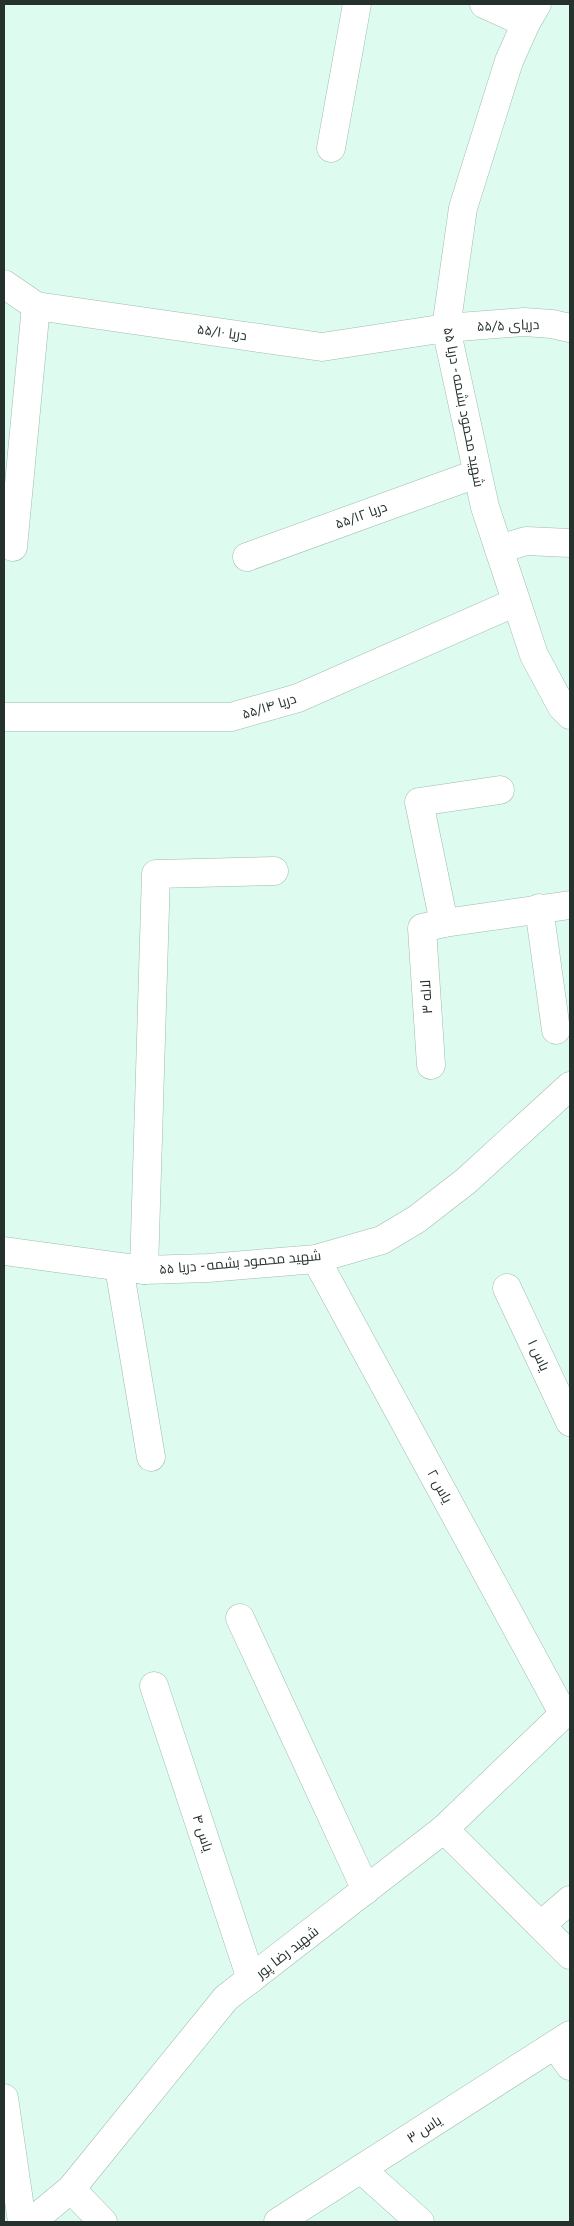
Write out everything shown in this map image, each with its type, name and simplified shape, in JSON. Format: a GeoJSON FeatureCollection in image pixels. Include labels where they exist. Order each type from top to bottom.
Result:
{"type":"FeatureCollection","features":[{"type":"Feature","properties":{"kind":"street"},"geometry":{"type":"LineString","coordinates":[[331,148],[357,4]]}},
{"type":"Feature","properties":{"kind":"street"},"geometry":{"type":"LineString","coordinates":[[484,4],[531,13]]}},
{"type":"Feature","properties":{"kind":"street","name":"شهید محمود بشمه - دریا ۵۵"},"geometry":{"type":"LineString","coordinates":[[531,13],[509,61],[463,208],[446,328],[476,474],[499,549],[534,655],[562,707],[570,715]]}},
{"type":"Feature","properties":{"kind":"street","name":"دریا ۵۵/۱۰"},"geometry":{"type":"LineString","coordinates":[[4,284],[36,306],[322,347],[446,328]]}},
{"type":"Feature","properties":{"kind":"street"},"geometry":{"type":"LineString","coordinates":[[14,547],[36,306]]}},
{"type":"Feature","properties":{"kind":"street","name":"دریای ۵۵/۵"},"geometry":{"type":"LineString","coordinates":[[446,328],[524,322],[552,324],[570,328]]}},
{"type":"Feature","properties":{"kind":"street","name":"دریا ۵۵/۱۲"},"geometry":{"type":"LineString","coordinates":[[247,557],[476,474]]}},
{"type":"Feature","properties":{"kind":"street"},"geometry":{"type":"LineString","coordinates":[[499,549],[526,542],[570,543]]}},
{"type":"Feature","properties":{"kind":"street","name":"دریا ۵۵/۱۴"},"geometry":{"type":"LineString","coordinates":[[4,717],[231,717],[298,698],[516,602]]}},
{"type":"Feature","properties":{"kind":"street","name":"لاله ۳"},"geometry":{"type":"LineString","coordinates":[[431,1065],[433,925],[419,802],[500,790]]}},
{"type":"Feature","properties":{"kind":"street"},"geometry":{"type":"LineString","coordinates":[[151,1457],[132,1268],[156,874],[274,871]]}},
{"type":"Feature","properties":{"kind":"street"},"geometry":{"type":"LineString","coordinates":[[433,925],[539,908],[570,905]]}},
{"type":"Feature","properties":{"kind":"street"},"geometry":{"type":"LineString","coordinates":[[539,908],[556,1030]]}},
{"type":"Feature","properties":{"kind":"street","name":"شهید محمود بشمه - دریا ۵۵"},"geometry":{"type":"LineString","coordinates":[[4,1251],[132,1268],[208,1268],[316,1259],[382,1240],[417,1219],[466,1181],[570,1086]]}},
{"type":"Feature","properties":{"kind":"street","name":"یاس ۲"},"geometry":{"type":"LineString","coordinates":[[316,1259],[567,1710]]}},
{"type":"Feature","properties":{"kind":"street","name":"یاس ۱"},"geometry":{"type":"LineString","coordinates":[[507,1288],[570,1422]]}},
{"type":"Feature","properties":{"kind":"street"},"geometry":{"type":"LineString","coordinates":[[240,1618],[366,1890]]}},
{"type":"Feature","properties":{"kind":"street","name":"یاس ۴"},"geometry":{"type":"LineString","coordinates":[[154,1686],[251,1979]]}},
{"type":"Feature","properties":{"kind":"street","name":"شهید رضا پور"},"geometry":{"type":"LineString","coordinates":[[31,2222],[71,2189],[226,1998],[444,1829],[567,1710]]}},
{"type":"Feature","properties":{"kind":"street"},"geometry":{"type":"LineString","coordinates":[[444,1829],[570,1955]]}},
{"type":"Feature","properties":{"kind":"street"},"geometry":{"type":"LineString","coordinates":[[541,1926],[570,1900]]}},
{"type":"Feature","properties":{"kind":"street","name":"یاس ۳"},"geometry":{"type":"LineString","coordinates":[[278,2222],[361,2169],[565,2049]]}},
{"type":"Feature","properties":{"kind":"street"},"geometry":{"type":"LineString","coordinates":[[4,2098],[22,2222]]}},
{"type":"Feature","properties":{"kind":"street"},"geometry":{"type":"LineString","coordinates":[[361,2169],[420,2222]]}},
{"type":"Feature","properties":{"kind":"street"},"geometry":{"type":"LineString","coordinates":[[71,2189],[103,2222]]}}]}
